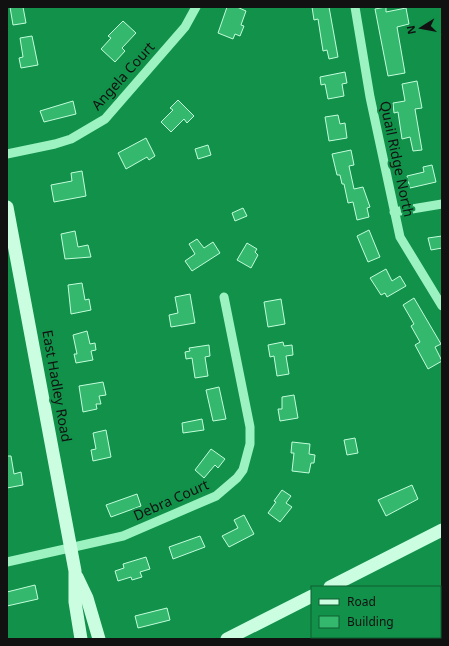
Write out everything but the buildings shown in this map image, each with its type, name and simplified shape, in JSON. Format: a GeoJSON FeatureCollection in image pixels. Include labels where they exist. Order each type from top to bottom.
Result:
{"type":"FeatureCollection","features":[{"type":"Feature","properties":{"kind":"street","name":"Angela Court"},"geometry":{"type":"LineString","coordinates":[[7,154],[55,144],[71,139],[105,119],[185,27],[196,7]]}},
{"type":"Feature","properties":{"kind":"street","name":"Quail Ridge North"},"geometry":{"type":"LineString","coordinates":[[355,7],[370,97],[400,237],[442,306]]}},
{"type":"Feature","properties":{"kind":"street"},"geometry":{"type":"LineString","coordinates":[[394,212],[442,204]]}},
{"type":"Feature","properties":{"kind":"street","name":"East Hadley Road"},"geometry":{"type":"LineString","coordinates":[[7,207],[75,571],[76,602],[81,639]]}},
{"type":"Feature","properties":{"kind":"street","name":"Debra Court"},"geometry":{"type":"LineString","coordinates":[[7,562],[124,536],[216,496],[232,484],[243,470],[250,444],[250,427],[224,297]]}},
{"type":"Feature","properties":{"kind":"street"},"geometry":{"type":"LineString","coordinates":[[332,586],[442,530]]}},
{"type":"Feature","properties":{"kind":"street","name":"East Hadley Road"},"geometry":{"type":"LineString","coordinates":[[75,571],[87,598],[99,639]]}},
{"type":"Feature","properties":{"kind":"street"},"geometry":{"type":"LineString","coordinates":[[227,639],[311,597]]}}]}
